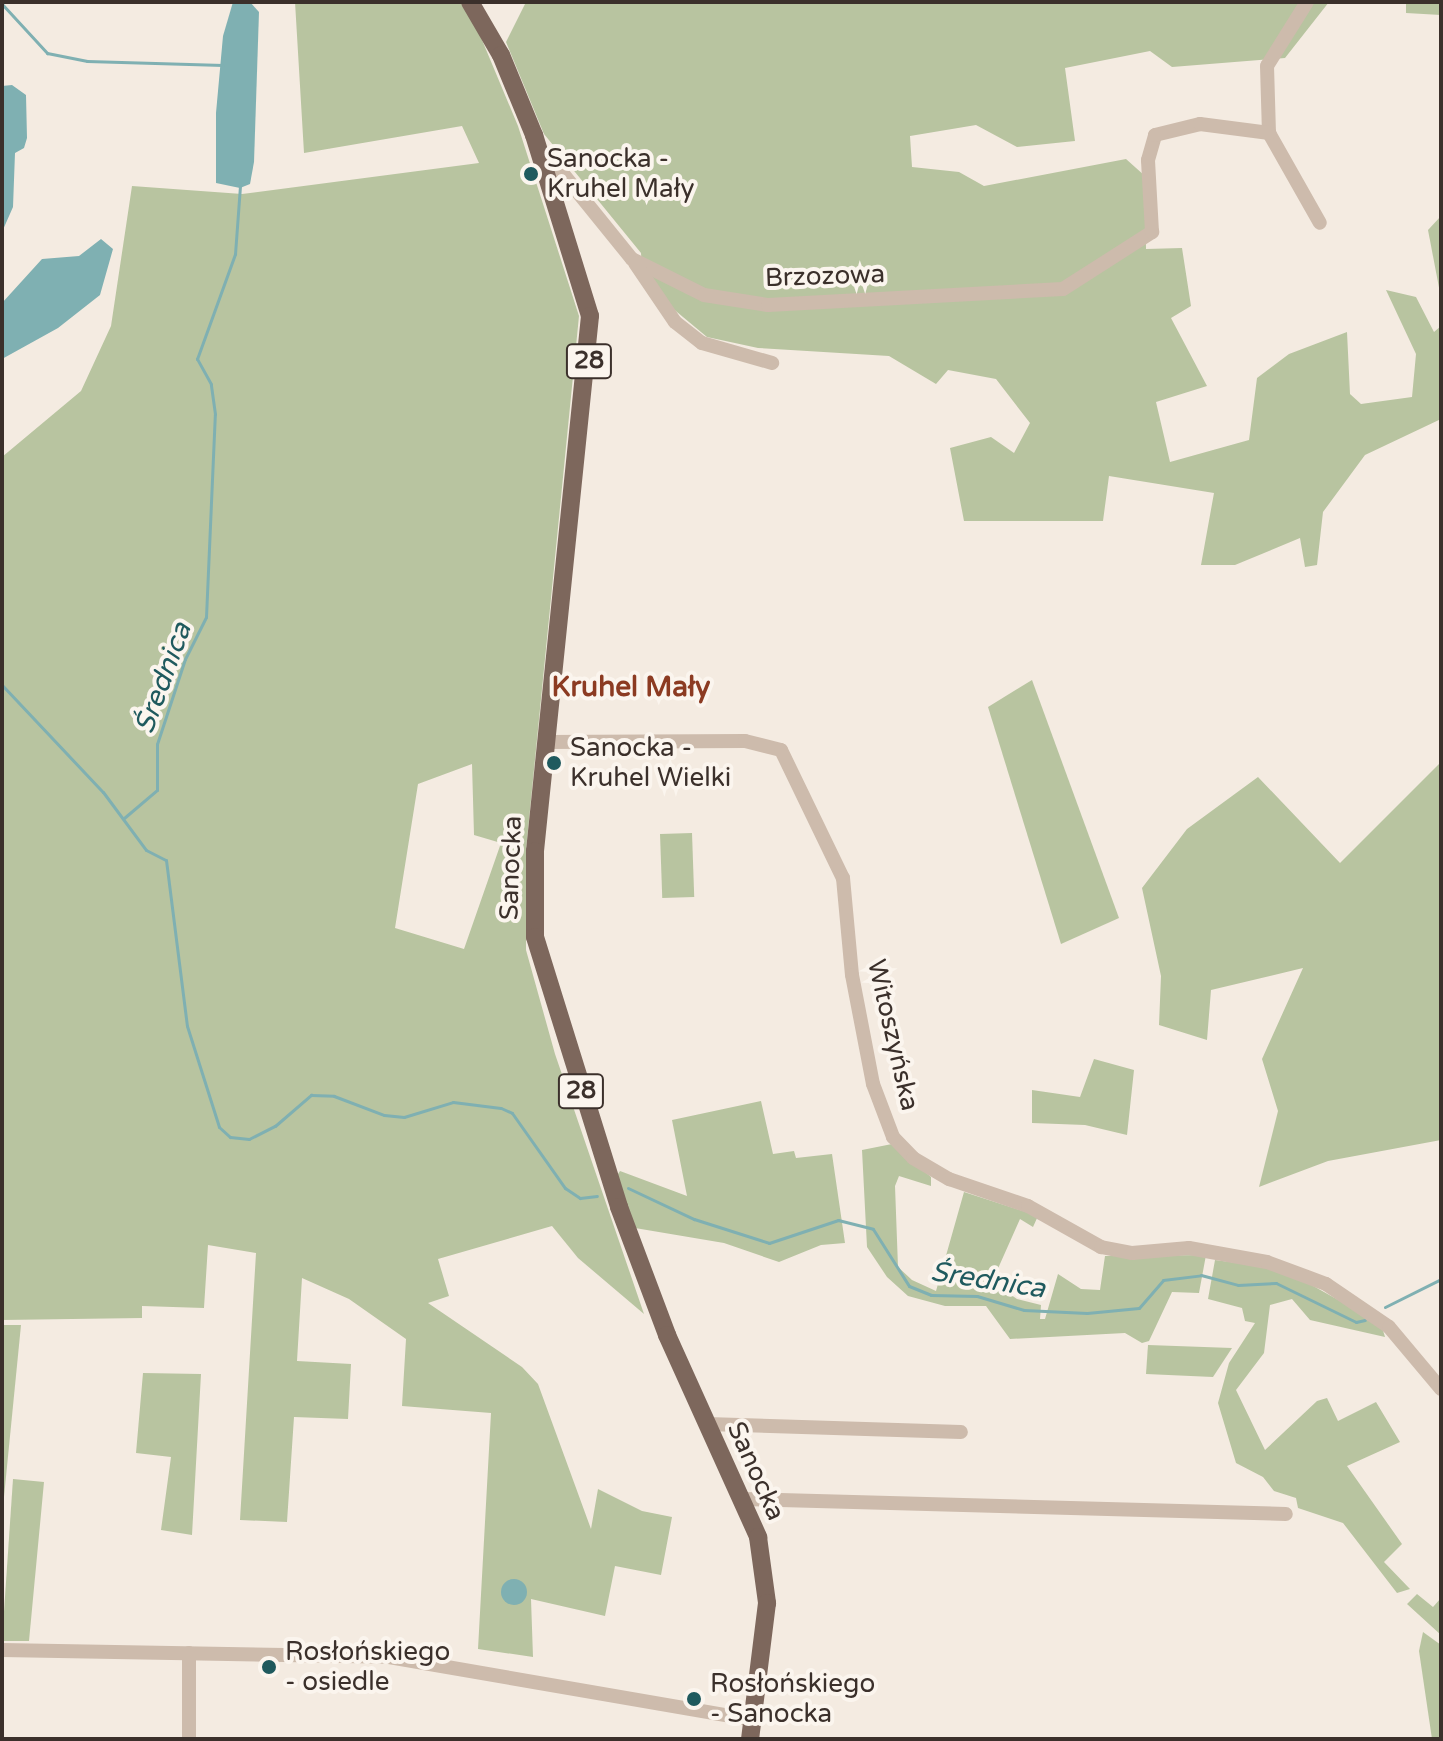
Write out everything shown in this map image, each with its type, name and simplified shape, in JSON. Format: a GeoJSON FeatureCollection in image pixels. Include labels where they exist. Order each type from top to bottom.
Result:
{"type":"FeatureCollection","features":[{"type":"Feature","properties":{"kind":"main road","name":"Sanocka"},"geometry":{"type":"LineString","coordinates":[[470,2],[501,55],[540,155],[585,290],[591,328],[546,742],[534,887],[538,953],[619,1207],[707,1424],[742,1499],[766,1577],[765,1628],[752,1720]]}},
{"type":"Feature","properties":{"kind":"main road","name":"28"},"geometry":{"type":"LineString","coordinates":[[750,1739],[752,1720]]}},
{"type":"Feature","properties":{"kind":"street"},"geometry":{"type":"LineString","coordinates":[[1307,2],[1267,66],[1269,133],[1320,223]]}},
{"type":"Feature","properties":{"kind":"street","name":"Brzozowa"},"geometry":{"type":"LineString","coordinates":[[540,155],[555,164],[632,259],[704,295],[768,305],[1063,289],[1152,232],[1148,160],[1155,135],[1200,124],[1269,133]]}},
{"type":"Feature","properties":{"kind":"street"},"geometry":{"type":"LineString","coordinates":[[632,259],[675,322],[702,343],[772,363]]}},
{"type":"Feature","properties":{"kind":"street","name":"Witoszyńska"},"geometry":{"type":"LineString","coordinates":[[546,742],[745,741],[785,753],[843,878],[852,975],[880,1107],[893,1137],[916,1161],[1028,1206],[1101,1247],[1132,1253],[1189,1248],[1304,1274],[1364,1305],[1441,1389]]}},
{"type":"Feature","properties":{"kind":"street"},"geometry":{"type":"LineString","coordinates":[[707,1424],[961,1432]]}},
{"type":"Feature","properties":{"kind":"street"},"geometry":{"type":"LineString","coordinates":[[742,1499],[1286,1514]]}},
{"type":"Feature","properties":{"kind":"street"},"geometry":{"type":"LineString","coordinates":[[2,1650],[347,1655],[435,1662],[752,1720]]}},
{"type":"Feature","properties":{"kind":"street"},"geometry":{"type":"LineString","coordinates":[[189,1653],[189,1739]]}},
{"type":"Feature","properties":{"kind":"green space"},"geometry":{"type":"Polygon","coordinates":[[[295,2],[460,2],[477,28],[518,126],[579,316],[526,850],[526,950],[555,1054],[644,1314],[578,1258],[552,1226],[438,1259],[449,1296],[428,1303],[522,1367],[538,1384],[591,1529],[598,1489],[642,1511],[672,1517],[661,1575],[615,1566],[605,1616],[531,1599],[533,1657],[478,1649],[491,1413],[402,1406],[406,1339],[349,1299],[302,1278],[297,1361],[351,1364],[348,1419],[294,1417],[287,1522],[240,1520],[256,1253],[208,1245],[204,1308],[142,1306],[142,1318],[2,1320],[2,457],[81,391],[111,326],[132,186],[242,194],[479,163],[462,126],[304,153],[295,2]],[[472,764],[418,784],[395,928],[464,949],[501,843],[474,835],[472,764]]]}},
{"type":"Feature","properties":{"kind":"green space"},"geometry":{"type":"Polygon","coordinates":[[[526,2],[1329,2],[1285,58],[1172,67],[1150,51],[1065,68],[1075,141],[1017,147],[976,125],[910,136],[912,167],[959,172],[984,186],[1126,159],[1145,176],[1146,249],[1182,248],[1191,306],[1171,318],[1207,386],[1156,402],[1170,462],[1249,440],[1257,378],[1289,354],[1347,332],[1350,394],[1361,404],[1412,397],[1416,354],[1386,290],[1416,297],[1434,332],[1441,326],[1441,419],[1365,455],[1323,512],[1317,565],[1305,567],[1300,538],[1235,565],[1201,565],[1214,493],[1109,476],[1103,521],[964,521],[950,448],[991,437],[1014,453],[1030,423],[996,379],[948,370],[936,384],[889,356],[758,348],[707,337],[665,302],[642,268],[641,253],[544,134],[506,42],[526,2]]]}},
{"type":"Feature","properties":{"kind":"green space"},"geometry":{"type":"Polygon","coordinates":[[[1406,2],[1441,2],[1441,15],[1406,13],[1406,2]]]}},
{"type":"Feature","properties":{"kind":"green space"},"geometry":{"type":"Polygon","coordinates":[[[1441,216],[1441,298],[1428,230],[1441,216]]]}},
{"type":"Feature","properties":{"kind":"green space"},"geometry":{"type":"Polygon","coordinates":[[[1032,680],[1119,918],[1061,944],[988,707],[1032,680]]]}},
{"type":"Feature","properties":{"kind":"green space"},"geometry":{"type":"Polygon","coordinates":[[[1441,762],[1441,1140],[1328,1161],[1259,1187],[1278,1111],[1262,1059],[1303,968],[1211,990],[1207,1040],[1159,1025],[1161,976],[1142,888],[1187,829],[1258,777],[1340,863],[1441,762]]]}},
{"type":"Feature","properties":{"kind":"green space"},"geometry":{"type":"Polygon","coordinates":[[[692,833],[694,897],[662,898],[660,834],[692,833]]]}},
{"type":"Feature","properties":{"kind":"green space"},"geometry":{"type":"Polygon","coordinates":[[[1094,1059],[1134,1070],[1127,1135],[1085,1125],[1032,1123],[1032,1090],[1080,1097],[1094,1059]]]}},
{"type":"Feature","properties":{"kind":"green space"},"geometry":{"type":"Polygon","coordinates":[[[761,1101],[773,1154],[794,1151],[796,1158],[832,1154],[845,1243],[821,1245],[779,1262],[724,1243],[635,1228],[616,1177],[620,1171],[687,1196],[672,1120],[761,1101]]]}},
{"type":"Feature","properties":{"kind":"green space"},"geometry":{"type":"Polygon","coordinates":[[[892,1144],[931,1177],[931,1186],[899,1176],[895,1186],[898,1267],[912,1280],[936,1291],[964,1192],[1038,1216],[1033,1227],[1020,1219],[992,1282],[1017,1299],[1041,1305],[1040,1319],[1045,1319],[1058,1274],[1081,1289],[1100,1290],[1105,1256],[1206,1255],[1199,1293],[1172,1292],[1149,1341],[1142,1343],[1125,1333],[1010,1339],[986,1306],[945,1306],[908,1296],[887,1277],[867,1247],[862,1150],[892,1144]]]}},
{"type":"Feature","properties":{"kind":"green space"},"geometry":{"type":"Polygon","coordinates":[[[1215,1260],[1283,1269],[1381,1324],[1385,1337],[1310,1320],[1292,1299],[1270,1305],[1264,1353],[1236,1390],[1265,1450],[1317,1401],[1327,1398],[1338,1421],[1376,1402],[1400,1442],[1347,1466],[1402,1544],[1384,1562],[1410,1589],[1397,1593],[1343,1523],[1298,1508],[1296,1498],[1274,1491],[1263,1477],[1236,1463],[1218,1403],[1229,1363],[1255,1323],[1245,1321],[1242,1308],[1208,1299],[1215,1260]]]}},
{"type":"Feature","properties":{"kind":"green space"},"geometry":{"type":"Polygon","coordinates":[[[2,1325],[21,1325],[2,1517],[2,1325]]]}},
{"type":"Feature","properties":{"kind":"green space"},"geometry":{"type":"Polygon","coordinates":[[[1148,1345],[1232,1348],[1213,1377],[1146,1374],[1148,1345]]]}},
{"type":"Feature","properties":{"kind":"green space"},"geometry":{"type":"Polygon","coordinates":[[[143,1373],[201,1374],[192,1535],[161,1530],[171,1457],[136,1453],[143,1373]]]}},
{"type":"Feature","properties":{"kind":"green space"},"geometry":{"type":"Polygon","coordinates":[[[13,1479],[44,1482],[29,1641],[2,1641],[13,1479]]]}},
{"type":"Feature","properties":{"kind":"green space"},"geometry":{"type":"Polygon","coordinates":[[[1417,1594],[1433,1607],[1441,1598],[1441,1635],[1407,1604],[1417,1594]]]}},
{"type":"Feature","properties":{"kind":"green space"},"geometry":{"type":"Polygon","coordinates":[[[1423,1632],[1441,1645],[1441,1739],[1432,1739],[1419,1651],[1423,1632]]]}},
{"type":"Feature","properties":{"kind":"water"},"geometry":{"type":"Polygon","coordinates":[[[233,2],[250,2],[259,12],[254,162],[250,184],[240,188],[216,183],[216,113],[223,36],[233,2]]]}},
{"type":"Feature","properties":{"kind":"water"},"geometry":{"type":"Polygon","coordinates":[[[12,85],[26,95],[27,138],[24,148],[15,153],[13,207],[2,232],[2,86],[12,85]]]}},
{"type":"Feature","properties":{"kind":"water"},"geometry":{"type":"Polygon","coordinates":[[[101,239],[113,249],[100,295],[58,328],[2,359],[2,303],[42,259],[79,256],[101,239]]]}},
{"type":"Feature","properties":{"kind":"water"},"geometry":{"type":"Polygon","coordinates":[[[514,1579],[523,1583],[527,1592],[523,1601],[514,1605],[505,1601],[501,1592],[505,1583],[514,1579]]]}},
{"type":"Feature","properties":{"kind":"waterway","name":"Średnica"},"geometry":{"type":"LineString","coordinates":[[2,4],[47,53],[87,61],[223,65]]}},
{"type":"Feature","properties":{"kind":"waterway","name":"Średnica"},"geometry":{"type":"LineString","coordinates":[[124,818],[157,790],[157,744],[185,659],[206,617],[215,414],[211,384],[197,359],[235,254],[240,186]]}},
{"type":"Feature","properties":{"kind":"waterway","name":"Średnica"},"geometry":{"type":"LineString","coordinates":[[2,685],[103,792],[146,850],[166,860],[187,1026],[219,1127],[230,1137],[249,1139],[275,1126],[311,1095],[334,1096],[384,1115],[404,1117],[453,1102],[501,1108],[512,1113],[565,1188],[580,1198],[597,1196]]}},
{"type":"Feature","properties":{"kind":"waterway","name":"Średnica"},"geometry":{"type":"LineString","coordinates":[[628,1188],[694,1219],[769,1243],[838,1220],[873,1229],[909,1286],[931,1295],[977,1296],[1024,1310],[1087,1313],[1139,1308],[1163,1280],[1201,1275],[1238,1285],[1276,1283],[1356,1322],[1365,1320]]}},
{"type":"Feature","properties":{"kind":"waterway","name":"Średnica"},"geometry":{"type":"LineString","coordinates":[[1385,1307],[1441,1279]]}},
{"type":"Feature","properties":{"kind":"place","name":"Sanocka - Kruhel Mały"},"geometry":{"type":"Point","coordinates":[531,174]}},
{"type":"Feature","properties":{"kind":"place","name":"Sanocka - Kruhel Wielki"},"geometry":{"type":"Point","coordinates":[554,763]}},
{"type":"Feature","properties":{"kind":"place","name":"Rosłońskiego - osiedle"},"geometry":{"type":"Point","coordinates":[269,1667]}},
{"type":"Feature","properties":{"kind":"place","name":"Rosłońskiego - Sanocka"},"geometry":{"type":"Point","coordinates":[694,1699]}},
{"type":"Feature","properties":{"kind":"district","name":"Kruhel Mały"},"geometry":{"type":"Point","coordinates":[631,687]}}]}
